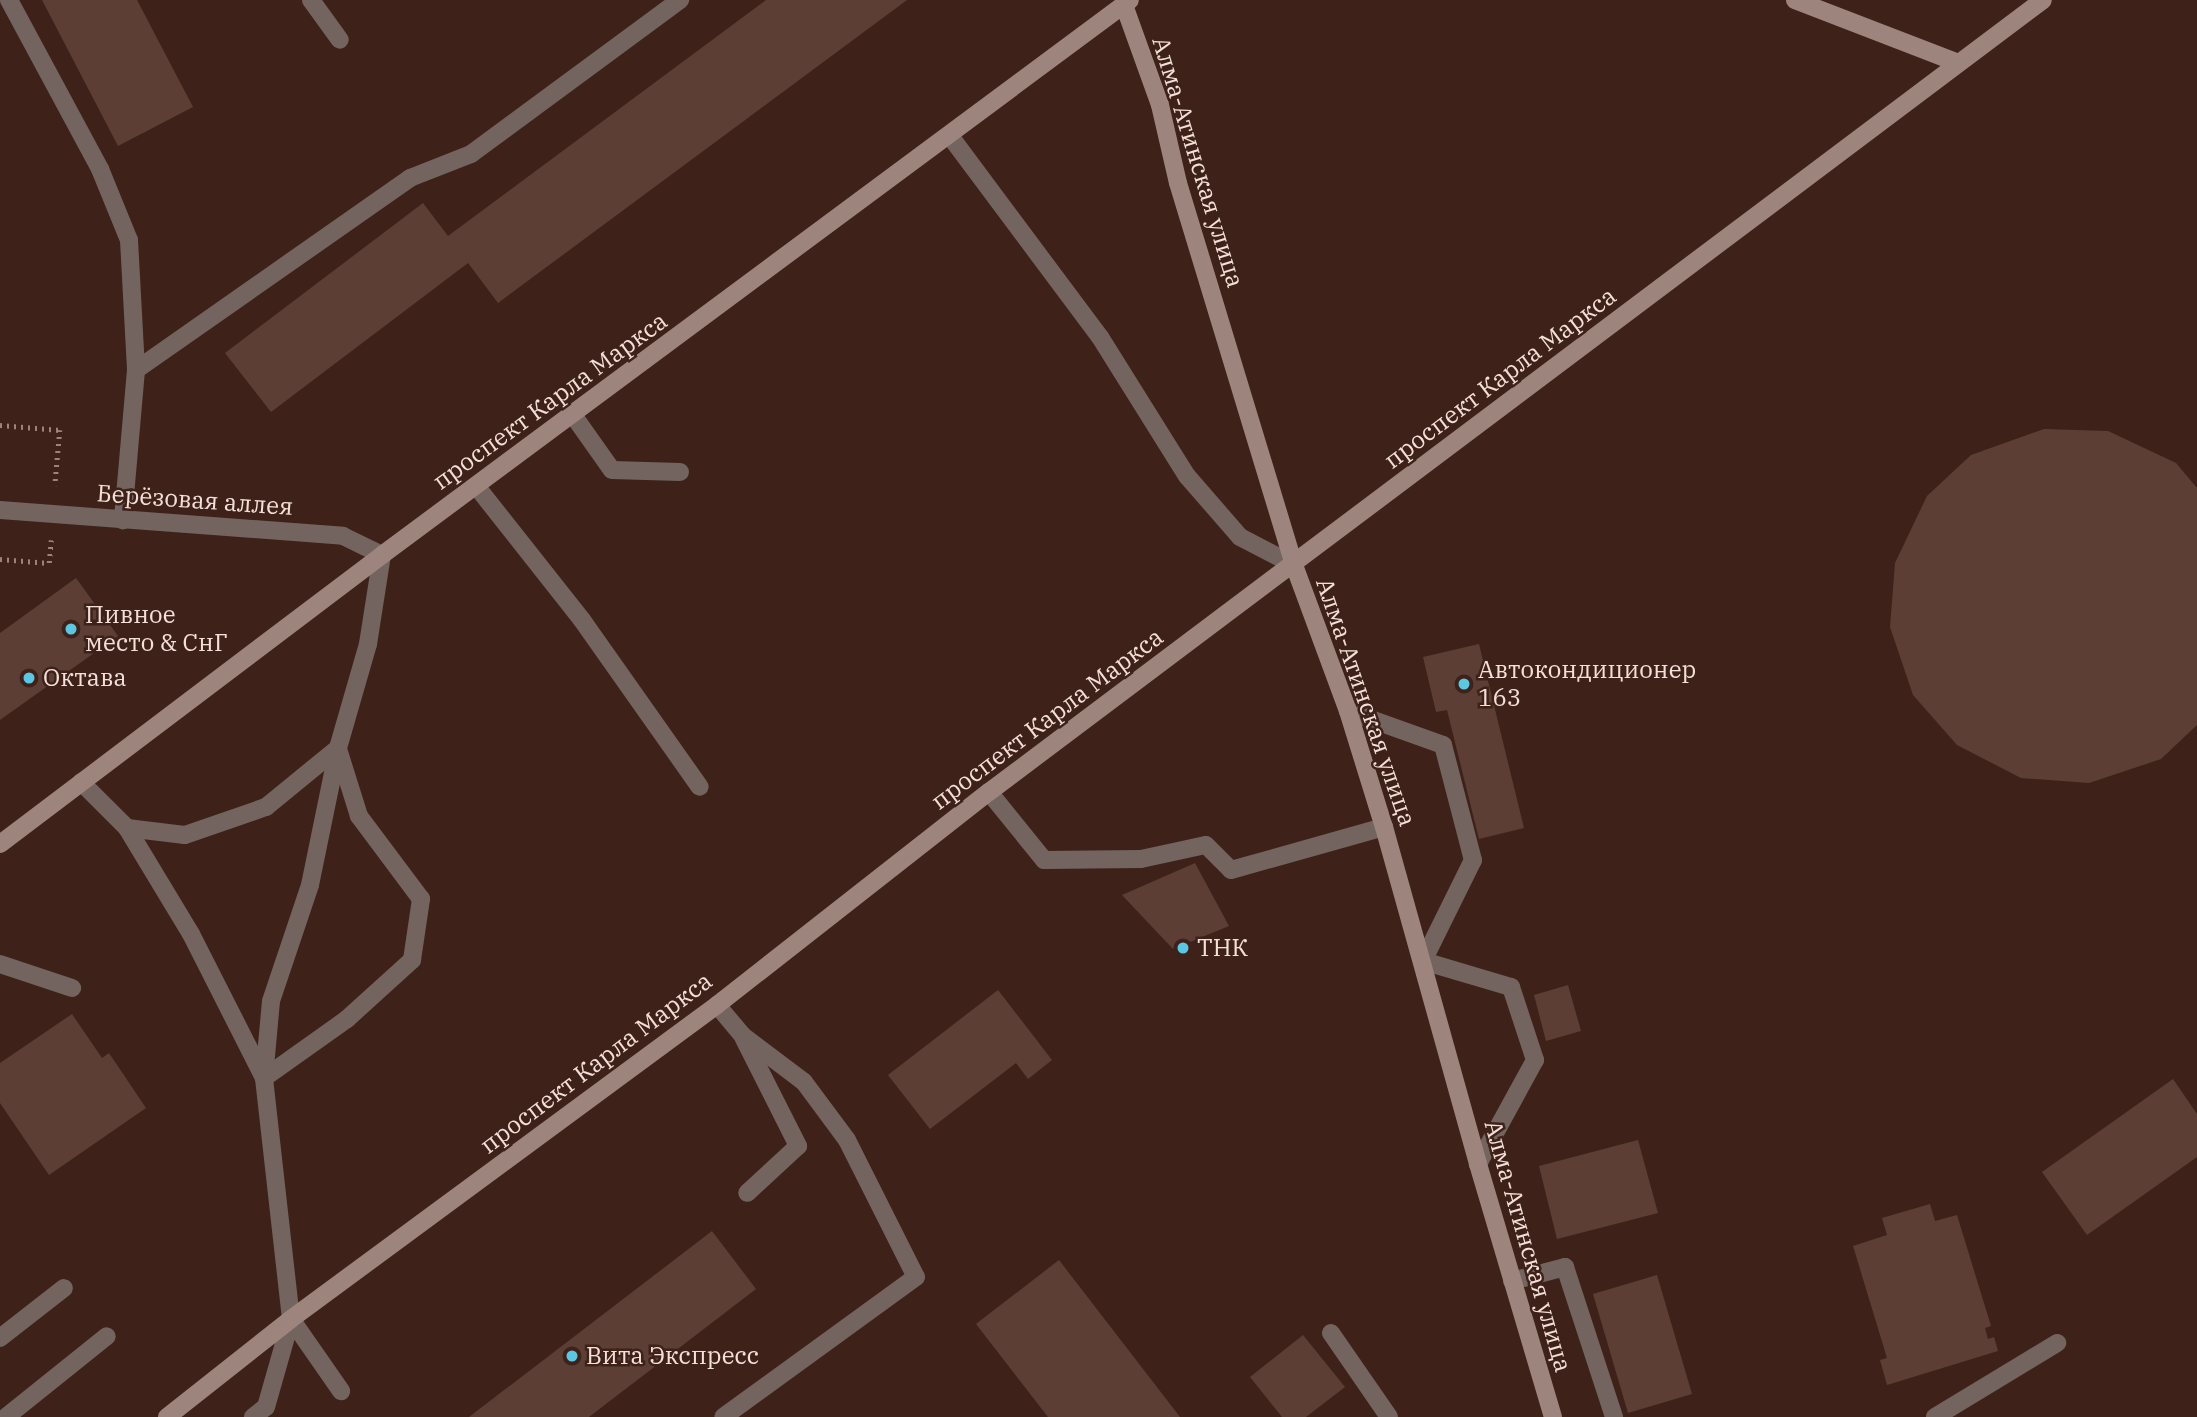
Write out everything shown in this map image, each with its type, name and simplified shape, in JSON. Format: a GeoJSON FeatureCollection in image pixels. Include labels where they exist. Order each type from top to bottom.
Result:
{"type":"FeatureCollection","features":[{"type":"Feature","properties":{"kind":"main road"},"geometry":{"type":"LineString","coordinates":[[1795,0],[1958,63]]}},
{"type":"Feature","properties":{"kind":"main road","name":"проспект Карла Маркса"},"geometry":{"type":"LineString","coordinates":[[167,1417],[291,1319],[717,1005],[989,792],[2043,0]]}},
{"type":"Feature","properties":{"kind":"main road","name":"проспект Карла Маркса"},"geometry":{"type":"LineString","coordinates":[[0,844],[382,555],[1127,3]]}},
{"type":"Feature","properties":{"kind":"main road","name":"Алма-Атинская улица"},"geometry":{"type":"LineString","coordinates":[[1127,3],[1160,105],[1178,183],[1294,565],[1348,711],[1384,827],[1478,1164],[1553,1417]]}},
{"type":"Feature","properties":{"kind":"street"},"geometry":{"type":"LineString","coordinates":[[9,0],[100,169],[128,240],[136,370],[122,520]]}},
{"type":"Feature","properties":{"kind":"street"},"geometry":{"type":"LineString","coordinates":[[311,0],[340,40]]}},
{"type":"Feature","properties":{"kind":"street"},"geometry":{"type":"LineString","coordinates":[[136,370],[410,178],[471,154],[680,0]]}},
{"type":"Feature","properties":{"kind":"street"},"geometry":{"type":"LineString","coordinates":[[950,136],[1100,337],[1187,476],[1240,537],[1294,565]]}},
{"type":"Feature","properties":{"kind":"street"},"geometry":{"type":"LineString","coordinates":[[573,415],[612,470],[680,471]]}},
{"type":"Feature","properties":{"kind":"street"},"geometry":{"type":"LineString","coordinates":[[477,487],[582,620],[700,787]]}},
{"type":"Feature","properties":{"kind":"street","name":"Берёзовая аллея"},"geometry":{"type":"LineString","coordinates":[[0,510],[343,536],[382,555]]}},
{"type":"Feature","properties":{"kind":"street"},"geometry":{"type":"LineString","coordinates":[[253,1417],[266,1407],[291,1319],[264,1078],[271,1001],[310,886],[338,748],[368,644],[382,555]]}},
{"type":"Feature","properties":{"kind":"street"},"geometry":{"type":"LineString","coordinates":[[1348,711],[1443,745],[1473,860],[1423,961],[1511,987],[1535,1060],[1478,1164]]}},
{"type":"Feature","properties":{"kind":"street"},"geometry":{"type":"LineString","coordinates":[[127,828],[185,835],[266,807],[338,748]]}},
{"type":"Feature","properties":{"kind":"street"},"geometry":{"type":"LineString","coordinates":[[264,1078],[347,1018],[412,960],[421,899],[359,816],[338,748]]}},
{"type":"Feature","properties":{"kind":"street"},"geometry":{"type":"LineString","coordinates":[[81,782],[127,828],[191,934],[264,1078]]}},
{"type":"Feature","properties":{"kind":"street"},"geometry":{"type":"LineString","coordinates":[[989,792],[1044,860],[1141,859],[1206,845],[1231,870],[1384,827]]}},
{"type":"Feature","properties":{"kind":"street"},"geometry":{"type":"LineString","coordinates":[[0,964],[72,988]]}},
{"type":"Feature","properties":{"kind":"street"},"geometry":{"type":"LineString","coordinates":[[717,1005],[743,1035],[804,1082],[846,1140],[916,1277],[723,1417]]}},
{"type":"Feature","properties":{"kind":"street"},"geometry":{"type":"LineString","coordinates":[[743,1035],[798,1146],[747,1193]]}},
{"type":"Feature","properties":{"kind":"street"},"geometry":{"type":"LineString","coordinates":[[1512,1281],[1565,1267],[1614,1417]]}},
{"type":"Feature","properties":{"kind":"street"},"geometry":{"type":"LineString","coordinates":[[0,1338],[64,1288]]}},
{"type":"Feature","properties":{"kind":"street"},"geometry":{"type":"LineString","coordinates":[[291,1319],[341,1391]]}},
{"type":"Feature","properties":{"kind":"street"},"geometry":{"type":"LineString","coordinates":[[1331,1333],[1389,1417]]}},
{"type":"Feature","properties":{"kind":"street"},"geometry":{"type":"LineString","coordinates":[[6,1417],[107,1336]]}},
{"type":"Feature","properties":{"kind":"street"},"geometry":{"type":"LineString","coordinates":[[1935,1417],[2057,1343]]}},
{"type":"Feature","properties":{"kind":"building"},"geometry":{"type":"Polygon","coordinates":[[[42,0],[137,0],[193,107],[118,146],[42,0]]]}},
{"type":"Feature","properties":{"kind":"building"},"geometry":{"type":"Polygon","coordinates":[[[766,0],[907,0],[498,303],[468,263],[271,412],[225,353],[423,203],[448,236],[766,0]]]}},
{"type":"Feature","properties":{"kind":"building"},"geometry":{"type":"Polygon","coordinates":[[[2044,429],[2108,431],[2176,463],[2197,488],[2197,725],[2161,759],[2089,783],[2021,778],[1957,745],[1913,695],[1890,627],[1895,563],[1927,496],[1971,455],[2044,429]]]}},
{"type":"Feature","properties":{"kind":"building","name":"Октава"},"geometry":{"type":"Polygon","coordinates":[[[76,578],[118,636],[0,720],[0,633],[76,578]]]}},
{"type":"Feature","properties":{"kind":"building"},"geometry":{"type":"Polygon","coordinates":[[[1479,644],[1524,828],[1479,839],[1447,710],[1436,712],[1423,657],[1479,644]]]}},
{"type":"Feature","properties":{"kind":"building"},"geometry":{"type":"Polygon","coordinates":[[[1195,863],[1229,926],[1173,949],[1122,895],[1195,863]]]}},
{"type":"Feature","properties":{"kind":"building"},"geometry":{"type":"Polygon","coordinates":[[[1568,985],[1581,1031],[1546,1041],[1534,995],[1568,985]]]}},
{"type":"Feature","properties":{"kind":"building"},"geometry":{"type":"Polygon","coordinates":[[[998,990],[1052,1060],[1028,1079],[1016,1063],[930,1129],[888,1075],[998,990]]]}},
{"type":"Feature","properties":{"kind":"building"},"geometry":{"type":"Polygon","coordinates":[[[72,1014],[102,1058],[109,1053],[146,1108],[49,1175],[0,1103],[0,1063],[72,1014]]]}},
{"type":"Feature","properties":{"kind":"building"},"geometry":{"type":"Polygon","coordinates":[[[2173,1079],[2197,1114],[2197,1157],[2087,1235],[2042,1172],[2173,1079]]]}},
{"type":"Feature","properties":{"kind":"building"},"geometry":{"type":"Polygon","coordinates":[[[1638,1140],[1658,1213],[1557,1239],[1539,1166],[1638,1140]]]}},
{"type":"Feature","properties":{"kind":"building"},"geometry":{"type":"Polygon","coordinates":[[[1930,1204],[1935,1221],[1957,1215],[1991,1326],[1985,1328],[1988,1339],[1994,1337],[1998,1351],[1887,1385],[1880,1360],[1887,1358],[1853,1246],[1887,1235],[1882,1218],[1930,1204]]]}},
{"type":"Feature","properties":{"kind":"building"},"geometry":{"type":"Polygon","coordinates":[[[712,1231],[756,1289],[589,1417],[469,1417],[712,1231]]]}},
{"type":"Feature","properties":{"kind":"building"},"geometry":{"type":"Polygon","coordinates":[[[1059,1260],[1180,1417],[1048,1417],[976,1324],[1059,1260]]]}},
{"type":"Feature","properties":{"kind":"building"},"geometry":{"type":"Polygon","coordinates":[[[1657,1275],[1692,1394],[1628,1413],[1593,1294],[1657,1275]]]}},
{"type":"Feature","properties":{"kind":"building"},"geometry":{"type":"Polygon","coordinates":[[[1303,1335],[1345,1387],[1306,1417],[1282,1417],[1250,1377],[1303,1335]]]}},
{"type":"Feature","properties":{"kind":"place","name":"Пивное место & СнГ"},"geometry":{"type":"Point","coordinates":[71,629]}},
{"type":"Feature","properties":{"kind":"place","name":"Октава"},"geometry":{"type":"Point","coordinates":[29,678]}},
{"type":"Feature","properties":{"kind":"place","name":"Автокондиционер 163"},"geometry":{"type":"Point","coordinates":[1464,684]}},
{"type":"Feature","properties":{"kind":"place","name":"ТНК"},"geometry":{"type":"Point","coordinates":[1183,948]}},
{"type":"Feature","properties":{"kind":"place","name":"Вита Экспресс"},"geometry":{"type":"Point","coordinates":[572,1356]}}]}
